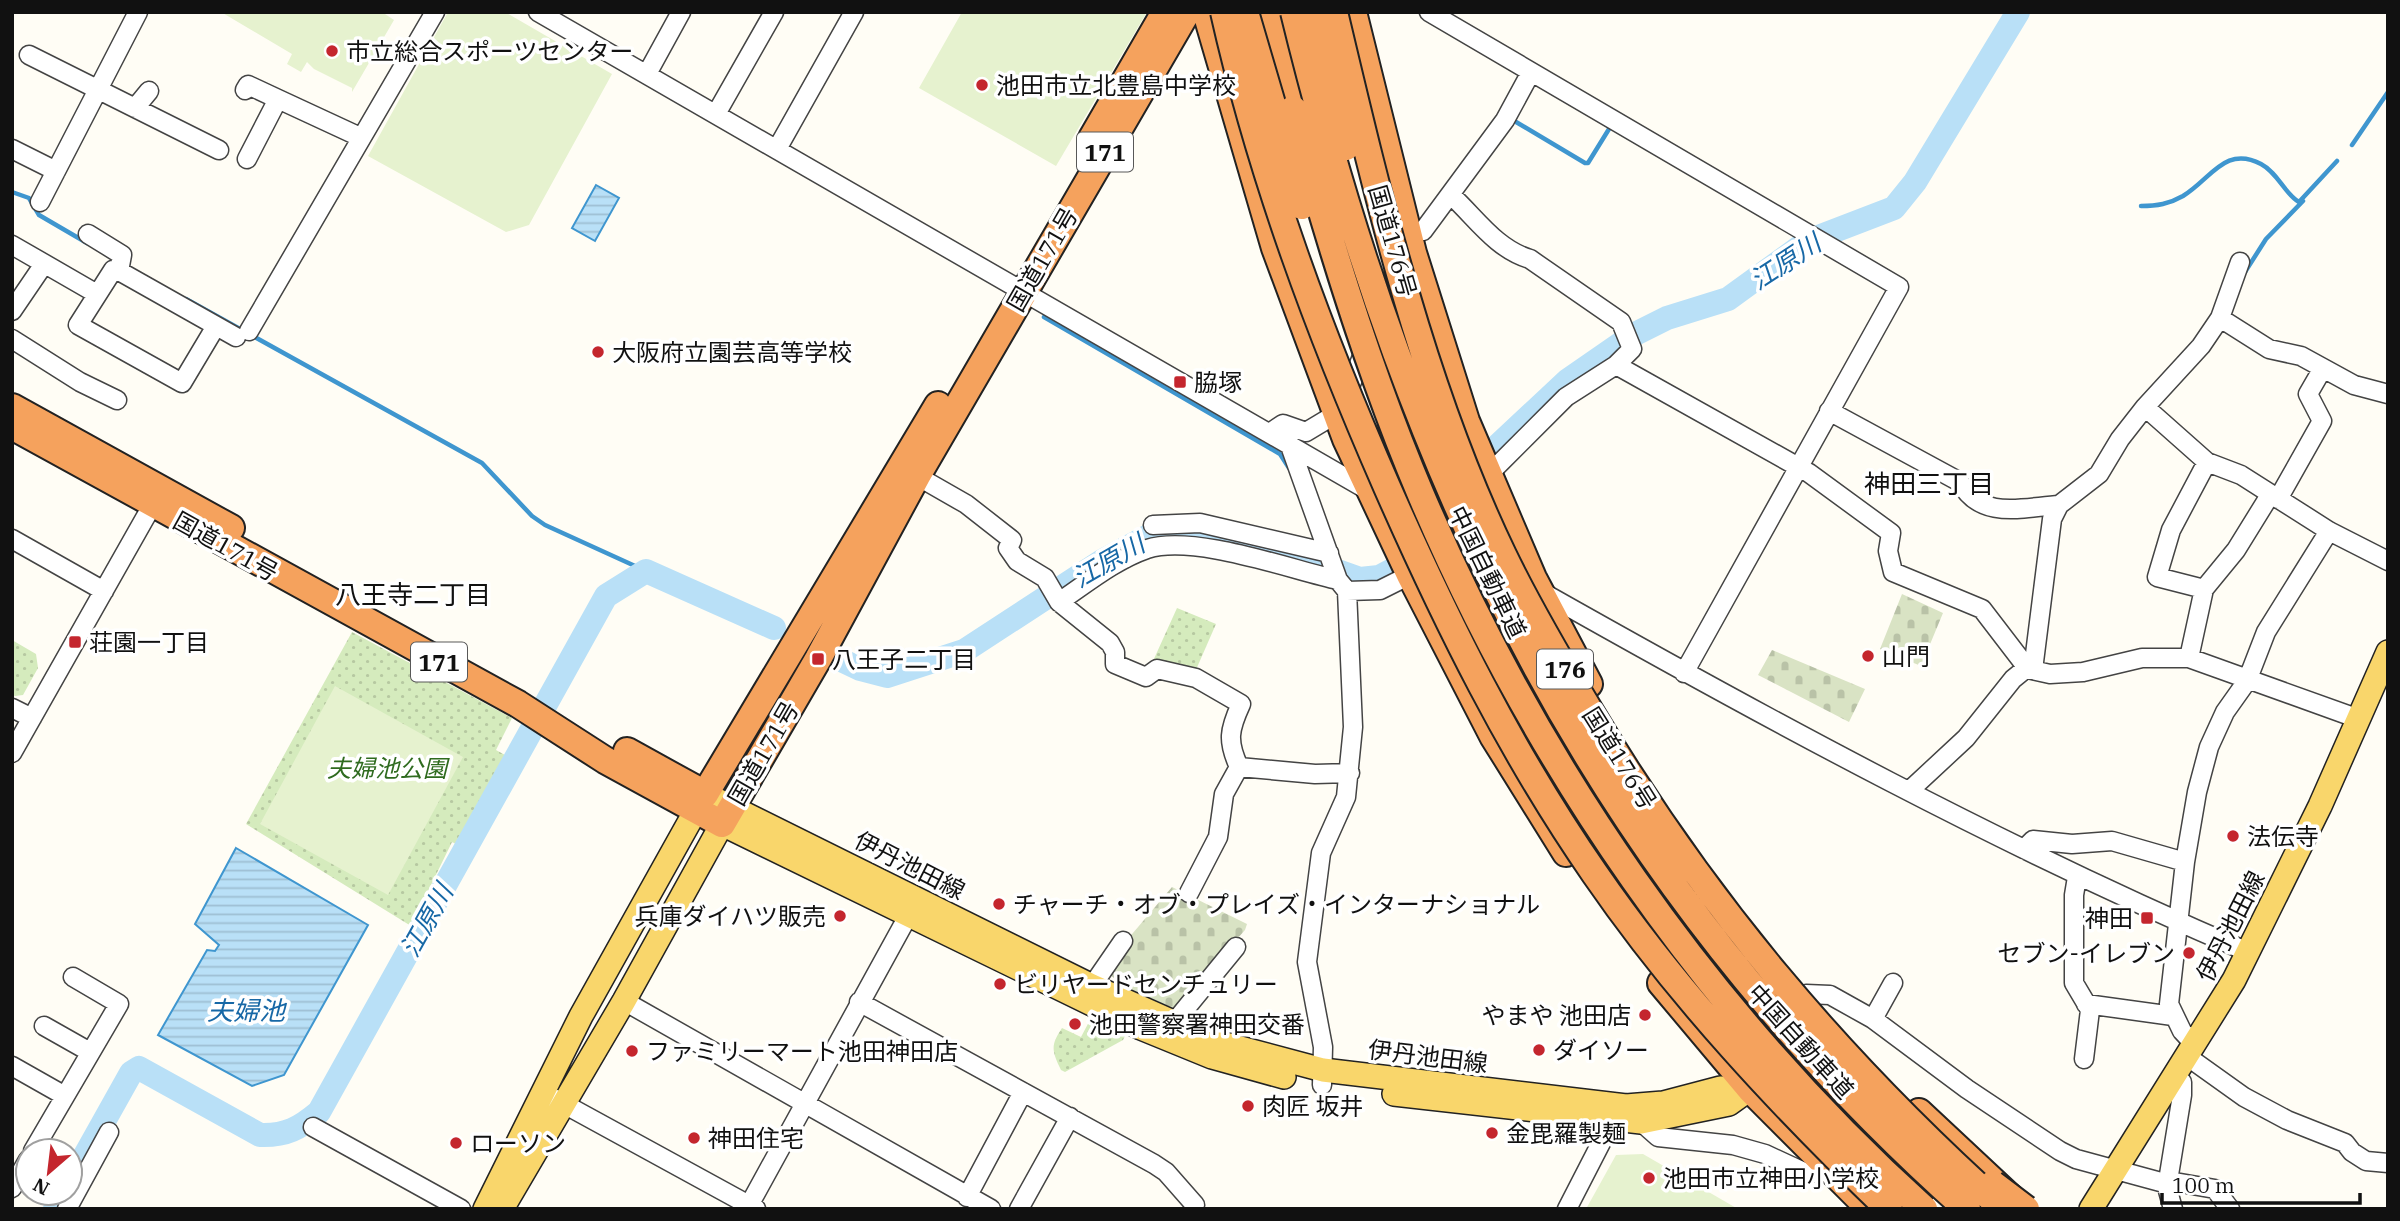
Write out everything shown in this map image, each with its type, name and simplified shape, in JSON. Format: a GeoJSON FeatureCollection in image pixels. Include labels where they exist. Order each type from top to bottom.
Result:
{"type":"FeatureCollection","features":[{"type":"Feature","properties":{"kind":"highway","name":"国道171号"},"geometry":{"type":"LineString","coordinates":[[12,407],[156,497],[518,704],[606,760],[701,802],[726,816],[818,659],[1165,12]]}},
{"type":"Feature","properties":{"kind":"highway","name":"国道171号"},"geometry":{"type":"LineString","coordinates":[[701,802],[1187,12]]}},
{"type":"Feature","properties":{"kind":"highway"},"geometry":{"type":"LineString","coordinates":[[1206,12],[1217,58],[1275,248],[1335,411],[1410,576],[1493,736],[1532,803],[1639,956],[1830,1171],[1870,1209]]}},
{"type":"Feature","properties":{"kind":"highway"},"geometry":{"type":"LineString","coordinates":[[1224,12],[1273,189],[1314,308],[1359,422],[1445,615],[1530,771],[1595,875],[1759,1089],[1877,1209]]}},
{"type":"Feature","properties":{"kind":"highway"},"geometry":{"type":"LineString","coordinates":[[1245,12],[1297,193],[1356,344],[1420,493]]}},
{"type":"Feature","properties":{"kind":"highway","name":"中国自動車道"},"geometry":{"type":"LineString","coordinates":[[1269,12],[1293,109],[1339,271],[1378,385],[1420,493],[1503,667],[1619,860],[1688,952],[1777,1061],[1924,1209]]}},
{"type":"Feature","properties":{"kind":"highway","name":"中国自動車道"},"geometry":{"type":"LineString","coordinates":[[1294,12],[1338,184],[1402,376],[1446,483],[1510,621],[1547,690],[1589,761],[1681,898],[1802,1045],[1867,1114],[1967,1209]]}},
{"type":"Feature","properties":{"kind":"highway"},"geometry":{"type":"LineString","coordinates":[[1314,12],[1376,260],[1446,483]]}},
{"type":"Feature","properties":{"kind":"highway","name":"国道176号"},"geometry":{"type":"LineString","coordinates":[[1334,12],[1373,171],[1430,368],[1502,554],[1565,670],[1663,827],[1755,952],[1839,1049],[2003,1209]]}},
{"type":"Feature","properties":{"kind":"highway"},"geometry":{"type":"LineString","coordinates":[[1353,12],[1417,265],[1466,421],[1489,474],[1491,486],[1579,668],[1666,809],[1716,881],[1806,994],[1872,1065],[2025,1209]]}},
{"type":"Feature","properties":{"kind":"highway"},"geometry":{"type":"LineString","coordinates":[[1168,45],[1189,44],[1217,58]]}},
{"type":"Feature","properties":{"kind":"highway","name":"国道171号"},"geometry":{"type":"LineString","coordinates":[[12,426],[156,497]]}},
{"type":"Feature","properties":{"kind":"highway"},"geometry":{"type":"LineString","coordinates":[[1839,1049],[1903,1109],[2025,1209]]}},
{"type":"Feature","properties":{"kind":"highway"},"geometry":{"type":"LineString","coordinates":[[1759,1089],[1889,1209]]}},
{"type":"Feature","properties":{"kind":"main road","name":"伊丹池田線"},"geometry":{"type":"LineString","coordinates":[[2091,1209],[2186,1059],[2248,952],[2388,652]]}},
{"type":"Feature","properties":{"kind":"main road"},"geometry":{"type":"LineString","coordinates":[[485,1209],[581,1016],[701,802]]}},
{"type":"Feature","properties":{"kind":"main road","name":"伊丹池田線"},"geometry":{"type":"LineString","coordinates":[[726,816],[908,916],[1141,1028],[1212,1057],[1323,1078],[1606,1112],[1641,1122],[1729,1104],[1759,1089]]}},
{"type":"Feature","properties":{"kind":"main road","name":"伊丹池田線"},"geometry":{"type":"LineString","coordinates":[[726,816],[772,826],[1173,1024],[1323,1078]]}},
{"type":"Feature","properties":{"kind":"main road"},"geometry":{"type":"LineString","coordinates":[[502,1209],[624,1001],[726,816]]}},
{"type":"Feature","properties":{"kind":"main road","name":"伊丹池田線"},"geometry":{"type":"LineString","coordinates":[[1606,1112],[1720,1088],[1759,1089],[1872,1065]]}},
{"type":"Feature","properties":{"kind":"street"},"geometry":{"type":"LineString","coordinates":[[40,202],[138,12]]}},
{"type":"Feature","properties":{"kind":"street"},"geometry":{"type":"LineString","coordinates":[[216,326],[182,383],[78,325],[113,270],[216,326],[242,334],[435,12]]}},
{"type":"Feature","properties":{"kind":"street"},"geometry":{"type":"LineString","coordinates":[[538,12],[561,18],[647,74],[1271,432],[1434,530],[1684,673],[2077,877],[2248,952]]}},
{"type":"Feature","properties":{"kind":"street"},"geometry":{"type":"LineString","coordinates":[[647,74],[681,12]]}},
{"type":"Feature","properties":{"kind":"street"},"geometry":{"type":"LineString","coordinates":[[716,114],[774,12]]}},
{"type":"Feature","properties":{"kind":"street"},"geometry":{"type":"LineString","coordinates":[[777,149],[854,12]]}},
{"type":"Feature","properties":{"kind":"street"},"geometry":{"type":"LineString","coordinates":[[1429,12],[1899,287],[1684,673]]}},
{"type":"Feature","properties":{"kind":"street"},"geometry":{"type":"LineString","coordinates":[[29,55],[219,150]]}},
{"type":"Feature","properties":{"kind":"street"},"geometry":{"type":"LineString","coordinates":[[1423,231],[1505,120],[1531,72]]}},
{"type":"Feature","properties":{"kind":"street"},"geometry":{"type":"LineString","coordinates":[[245,90],[248,85],[360,137]]}},
{"type":"Feature","properties":{"kind":"street"},"geometry":{"type":"LineString","coordinates":[[135,108],[149,91]]}},
{"type":"Feature","properties":{"kind":"street"},"geometry":{"type":"LineString","coordinates":[[247,159],[278,99]]}},
{"type":"Feature","properties":{"kind":"street"},"geometry":{"type":"LineString","coordinates":[[12,149],[56,171]]}},
{"type":"Feature","properties":{"kind":"street"},"geometry":{"type":"LineString","coordinates":[[1451,195],[1467,215],[1514,254],[1531,259],[1621,322],[1629,338],[1630,352],[1616,365],[1566,397],[1489,474]]}},
{"type":"Feature","properties":{"kind":"street"},"geometry":{"type":"LineString","coordinates":[[88,234],[122,255],[119,271]]}},
{"type":"Feature","properties":{"kind":"street"},"geometry":{"type":"LineString","coordinates":[[12,245],[97,294]]}},
{"type":"Feature","properties":{"kind":"street"},"geometry":{"type":"LineString","coordinates":[[1909,791],[1966,738],[2014,680],[2034,662],[2052,519],[2059,505],[2099,474],[2120,439],[2145,407],[2201,346],[2220,318],[2241,262]]}},
{"type":"Feature","properties":{"kind":"street"},"geometry":{"type":"LineString","coordinates":[[12,312],[44,264]]}},
{"type":"Feature","properties":{"kind":"street"},"geometry":{"type":"LineString","coordinates":[[1351,384],[1394,277]]}},
{"type":"Feature","properties":{"kind":"street"},"geometry":{"type":"LineString","coordinates":[[2220,318],[2269,349],[2301,356],[2354,385],[2388,394]]}},
{"type":"Feature","properties":{"kind":"street"},"geometry":{"type":"LineString","coordinates":[[12,339],[80,382],[117,400]]}},
{"type":"Feature","properties":{"kind":"street"},"geometry":{"type":"LineString","coordinates":[[1616,365],[1798,467],[1891,533],[1888,551],[1893,572],[1982,609],[2028,669],[2050,674],[2083,672],[2142,657],[2189,658],[2359,719]]}},
{"type":"Feature","properties":{"kind":"street"},"geometry":{"type":"LineString","coordinates":[[2189,658],[2204,589],[2274,497],[2322,421],[2308,394],[2323,368]]}},
{"type":"Feature","properties":{"kind":"street"},"geometry":{"type":"LineString","coordinates":[[2145,407],[2207,462],[2241,475],[2329,531],[2388,561]]}},
{"type":"Feature","properties":{"kind":"street"},"geometry":{"type":"LineString","coordinates":[[1829,411],[1960,482],[1969,496],[2012,511],[2059,505]]}},
{"type":"Feature","properties":{"kind":"street"},"geometry":{"type":"LineString","coordinates":[[1271,432],[1283,425],[1306,432],[1326,420]]}},
{"type":"Feature","properties":{"kind":"street"},"geometry":{"type":"LineString","coordinates":[[1289,443],[1337,573],[1353,727],[1346,797],[1321,853],[1307,962],[1323,1047],[1323,1078]]}},
{"type":"Feature","properties":{"kind":"street"},"geometry":{"type":"LineString","coordinates":[[2204,589],[2157,577],[2171,530],[2207,462]]}},
{"type":"Feature","properties":{"kind":"street"},"geometry":{"type":"LineString","coordinates":[[917,476],[966,504],[1012,540],[1007,548],[1017,561],[1045,578],[1059,602],[1110,643],[1115,652],[1115,664],[1146,677],[1157,669],[1196,678],[1241,704],[1230,727],[1231,750],[1239,767]]}},
{"type":"Feature","properties":{"kind":"street"},"geometry":{"type":"LineString","coordinates":[[12,753],[156,497]]}},
{"type":"Feature","properties":{"kind":"street"},"geometry":{"type":"LineString","coordinates":[[1153,525],[1200,523],[1380,590],[1410,576]]}},
{"type":"Feature","properties":{"kind":"street"},"geometry":{"type":"LineString","coordinates":[[2173,1209],[2169,1183],[2186,1059],[2169,1004],[2185,862],[2197,792],[2209,747],[2225,712],[2247,681],[2266,632],[2329,531]]}},
{"type":"Feature","properties":{"kind":"street"},"geometry":{"type":"LineString","coordinates":[[12,539],[104,591]]}},
{"type":"Feature","properties":{"kind":"street"},"geometry":{"type":"LineString","coordinates":[[1059,602],[1126,558],[1150,548],[1171,545],[1208,548],[1337,573]]}},
{"type":"Feature","properties":{"kind":"street"},"geometry":{"type":"LineString","coordinates":[[12,708],[32,718]]}},
{"type":"Feature","properties":{"kind":"street"},"geometry":{"type":"LineString","coordinates":[[1239,767],[1315,775],[1350,773]]}},
{"type":"Feature","properties":{"kind":"street"},"geometry":{"type":"LineString","coordinates":[[1189,893],[1218,837],[1224,794],[1239,767]]}},
{"type":"Feature","properties":{"kind":"street"},"geometry":{"type":"LineString","coordinates":[[754,770],[751,780],[753,800],[772,826]]}},
{"type":"Feature","properties":{"kind":"street"},"geometry":{"type":"LineString","coordinates":[[2024,849],[2033,840],[2072,844],[2112,841],[2185,862]]}},
{"type":"Feature","properties":{"kind":"street"},"geometry":{"type":"LineString","coordinates":[[2077,877],[2074,894],[2074,983],[2090,1010],[2084,1059]]}},
{"type":"Feature","properties":{"kind":"street"},"geometry":{"type":"LineString","coordinates":[[542,1092],[751,1208],[803,1103],[908,916]]}},
{"type":"Feature","properties":{"kind":"street"},"geometry":{"type":"LineString","coordinates":[[1092,985],[1123,940]]}},
{"type":"Feature","properties":{"kind":"street"},"geometry":{"type":"LineString","coordinates":[[1173,1024],[1178,1014],[1236,947]]}},
{"type":"Feature","properties":{"kind":"street"},"geometry":{"type":"LineString","coordinates":[[41,1137],[119,1004],[73,977]]}},
{"type":"Feature","properties":{"kind":"street"},"geometry":{"type":"LineString","coordinates":[[1873,1019],[1893,983]]}},
{"type":"Feature","properties":{"kind":"street"},"geometry":{"type":"LineString","coordinates":[[1806,994],[1829,995],[1873,1019],[2060,1152],[2169,1183],[2215,1189],[2230,1209]]}},
{"type":"Feature","properties":{"kind":"street"},"geometry":{"type":"LineString","coordinates":[[624,1001],[991,1209]]}},
{"type":"Feature","properties":{"kind":"street"},"geometry":{"type":"LineString","coordinates":[[859,1002],[1166,1171],[1195,1205]]}},
{"type":"Feature","properties":{"kind":"street"},"geometry":{"type":"LineString","coordinates":[[2086,1004],[2173,1016]]}},
{"type":"Feature","properties":{"kind":"street"},"geometry":{"type":"LineString","coordinates":[[44,1026],[90,1052]]}},
{"type":"Feature","properties":{"kind":"street"},"geometry":{"type":"LineString","coordinates":[[2186,1059],[2244,1097],[2287,1120],[2345,1143],[2352,1153],[2365,1161],[2388,1163]]}},
{"type":"Feature","properties":{"kind":"street"},"geometry":{"type":"LineString","coordinates":[[12,1066],[65,1096]]}},
{"type":"Feature","properties":{"kind":"street"},"geometry":{"type":"LineString","coordinates":[[967,1197],[1023,1092]]}},
{"type":"Feature","properties":{"kind":"street"},"geometry":{"type":"LineString","coordinates":[[1566,1209],[1603,1139],[1606,1112]]}},
{"type":"Feature","properties":{"kind":"street"},"geometry":{"type":"LineString","coordinates":[[1019,1209],[1070,1117]]}},
{"type":"Feature","properties":{"kind":"street"},"geometry":{"type":"LineString","coordinates":[[1641,1122],[1658,1137],[1733,1145],[1765,1154],[1806,1173],[1830,1171]]}},
{"type":"Feature","properties":{"kind":"street"},"geometry":{"type":"LineString","coordinates":[[313,1127],[461,1209]]}},
{"type":"Feature","properties":{"kind":"street"},"geometry":{"type":"LineString","coordinates":[[67,1209],[109,1132]]}},
{"type":"Feature","properties":{"kind":"green space","name":"市立総合スポーツセンター"},"geometry":{"type":"Polygon","coordinates":[[[221,12],[382,12],[394,20],[352,92],[352,88],[314,69],[307,62],[301,72],[287,64],[292,54],[221,12]]]}},
{"type":"Feature","properties":{"kind":"green space"},"geometry":{"type":"Polygon","coordinates":[[[448,12],[505,12],[612,74],[529,225],[506,232],[368,156],[448,12]]]}},
{"type":"Feature","properties":{"kind":"green space"},"geometry":{"type":"Polygon","coordinates":[[[962,12],[1147,12],[1056,166],[919,88],[962,12]]]}},
{"type":"Feature","properties":{"kind":"green space"},"geometry":{"type":"Polygon","coordinates":[[[1902,594],[1943,613],[1921,666],[1880,649],[1902,594]]]}},
{"type":"Feature","properties":{"kind":"green space"},"geometry":{"type":"Polygon","coordinates":[[[1177,608],[1216,624],[1195,672],[1153,661],[1177,608]]]}},
{"type":"Feature","properties":{"kind":"green space","name":"夫婦池公園"},"geometry":{"type":"Polygon","coordinates":[[[352,632],[512,718],[496,750],[505,755],[456,844],[452,842],[411,926],[246,824],[352,632]]]}},
{"type":"Feature","properties":{"kind":"green space"},"geometry":{"type":"Polygon","coordinates":[[[12,640],[36,654],[38,668],[23,695],[12,695],[12,640]]]}},
{"type":"Feature","properties":{"kind":"green space"},"geometry":{"type":"Polygon","coordinates":[[[1772,650],[1865,689],[1849,722],[1758,675],[1772,650]]]}},
{"type":"Feature","properties":{"kind":"green space"},"geometry":{"type":"Polygon","coordinates":[[[335,686],[463,757],[388,895],[260,824],[335,686]]]}},
{"type":"Feature","properties":{"kind":"green space"},"geometry":{"type":"Polygon","coordinates":[[[1172,887],[1247,924],[1245,930],[1175,1009],[1122,985],[1107,972],[1127,940],[1172,887]]]}},
{"type":"Feature","properties":{"kind":"green space"},"geometry":{"type":"Polygon","coordinates":[[[1090,1020],[1125,1036],[1123,1040],[1065,1072],[1061,1070],[1054,1049],[1058,1034],[1062,1028],[1081,1037],[1090,1020]]]}},
{"type":"Feature","properties":{"kind":"green space","name":"池田市立神田小学校"},"geometry":{"type":"Polygon","coordinates":[[[1643,1154],[1738,1209],[1586,1209],[1616,1155],[1643,1154]]]}},
{"type":"Feature","properties":{"kind":"water"},"geometry":{"type":"Polygon","coordinates":[[[596,185],[619,198],[595,241],[572,228],[596,185]]]}},
{"type":"Feature","properties":{"kind":"water","name":"夫婦池"},"geometry":{"type":"Polygon","coordinates":[[[236,848],[368,925],[284,1075],[252,1086],[158,1035],[207,950],[215,951],[219,945],[195,924],[236,848]]]}},
{"type":"Feature","properties":{"kind":"waterway","name":"江原川"},"geometry":{"type":"LineString","coordinates":[[1492,451],[1568,380],[1633,335],[1667,318],[1728,299],[1808,241],[1894,208],[1915,182],[2018,12]]}},
{"type":"Feature","properties":{"kind":"waterway"},"geometry":{"type":"LineString","coordinates":[[2352,145],[2388,92]]}},
{"type":"Feature","properties":{"kind":"waterway"},"geometry":{"type":"LineString","coordinates":[[1511,119],[1585,163],[1588,163],[1609,129]]}},
{"type":"Feature","properties":{"kind":"waterway"},"geometry":{"type":"LineString","coordinates":[[2141,206],[2163,204],[2178,199],[2219,166],[2238,159],[2248,159],[2267,168],[2299,202],[2337,161]]}},
{"type":"Feature","properties":{"kind":"waterway"},"geometry":{"type":"LineString","coordinates":[[12,192],[29,198],[39,215],[87,243]]}},
{"type":"Feature","properties":{"kind":"waterway"},"geometry":{"type":"LineString","coordinates":[[2245,272],[2266,239],[2303,201]]}},
{"type":"Feature","properties":{"kind":"waterway"},"geometry":{"type":"LineString","coordinates":[[186,299],[482,463],[532,516],[545,525],[646,571]]}},
{"type":"Feature","properties":{"kind":"waterway"},"geometry":{"type":"LineString","coordinates":[[1044,317],[1280,454],[1289,468]]}},
{"type":"Feature","properties":{"kind":"waterway","name":"江原川"},"geometry":{"type":"LineString","coordinates":[[839,659],[860,669],[887,676],[964,651],[1102,561],[1154,533],[1192,532],[1318,564],[1360,579],[1379,577],[1394,569]]}},
{"type":"Feature","properties":{"kind":"waterway","name":"江原川"},"geometry":{"type":"LineString","coordinates":[[1318,564],[1320,557]]}},
{"type":"Feature","properties":{"kind":"waterway","name":"江原川"},"geometry":{"type":"LineString","coordinates":[[84,1157],[131,1073],[139,1068],[260,1135],[292,1130],[319,1112],[606,596],[646,571],[774,628]]}},
{"type":"Feature","properties":{"kind":"place","name":"市立総合スポーツセンター"},"geometry":{"type":"Point","coordinates":[332,51]}},
{"type":"Feature","properties":{"kind":"place","name":"池田市立北豊島中学校"},"geometry":{"type":"Point","coordinates":[982,85]}},
{"type":"Feature","properties":{"kind":"place","name":"大阪府立園芸高等学校"},"geometry":{"type":"Point","coordinates":[598,352]}},
{"type":"Feature","properties":{"kind":"place","name":"脇塚"},"geometry":{"type":"Point","coordinates":[1180,382]}},
{"type":"Feature","properties":{"kind":"place","name":"荘園一丁目"},"geometry":{"type":"Point","coordinates":[75,642]}},
{"type":"Feature","properties":{"kind":"place","name":"山門"},"geometry":{"type":"Point","coordinates":[1868,656]}},
{"type":"Feature","properties":{"kind":"place","name":"八王子二丁目"},"geometry":{"type":"Point","coordinates":[818,659]}},
{"type":"Feature","properties":{"kind":"place","name":"法伝寺"},"geometry":{"type":"Point","coordinates":[2233,836]}},
{"type":"Feature","properties":{"kind":"place","name":"チャーチ・オブ・プレイズ・インターナショナル"},"geometry":{"type":"Point","coordinates":[999,904]}},
{"type":"Feature","properties":{"kind":"place","name":"兵庫ダイハツ販売"},"geometry":{"type":"Point","coordinates":[840,916]}},
{"type":"Feature","properties":{"kind":"place","name":"神田"},"geometry":{"type":"Point","coordinates":[2147,918]}},
{"type":"Feature","properties":{"kind":"place","name":"セブン-イレブン"},"geometry":{"type":"Point","coordinates":[2189,953]}},
{"type":"Feature","properties":{"kind":"place","name":"ビリヤードセンチュリー"},"geometry":{"type":"Point","coordinates":[1000,984]}},
{"type":"Feature","properties":{"kind":"place","name":"やまや 池田店"},"geometry":{"type":"Point","coordinates":[1645,1015]}},
{"type":"Feature","properties":{"kind":"place","name":"池田警察署神田交番"},"geometry":{"type":"Point","coordinates":[1075,1024]}},
{"type":"Feature","properties":{"kind":"place","name":"ダイソー"},"geometry":{"type":"Point","coordinates":[1539,1050]}},
{"type":"Feature","properties":{"kind":"place","name":"ファミリーマート池田神田店"},"geometry":{"type":"Point","coordinates":[632,1051]}},
{"type":"Feature","properties":{"kind":"place","name":"肉匠 坂井"},"geometry":{"type":"Point","coordinates":[1248,1106]}},
{"type":"Feature","properties":{"kind":"place","name":"金毘羅製麺"},"geometry":{"type":"Point","coordinates":[1492,1133]}},
{"type":"Feature","properties":{"kind":"place","name":"神田住宅"},"geometry":{"type":"Point","coordinates":[694,1138]}},
{"type":"Feature","properties":{"kind":"place","name":"ローソン"},"geometry":{"type":"Point","coordinates":[456,1143]}},
{"type":"Feature","properties":{"kind":"place","name":"池田市立神田小学校"},"geometry":{"type":"Point","coordinates":[1649,1178]}},
{"type":"Feature","properties":{"kind":"district","name":"神田三丁目"},"geometry":{"type":"Point","coordinates":[1929,483]}},
{"type":"Feature","properties":{"kind":"district","name":"八王寺二丁目"},"geometry":{"type":"Point","coordinates":[413,594]}}]}
